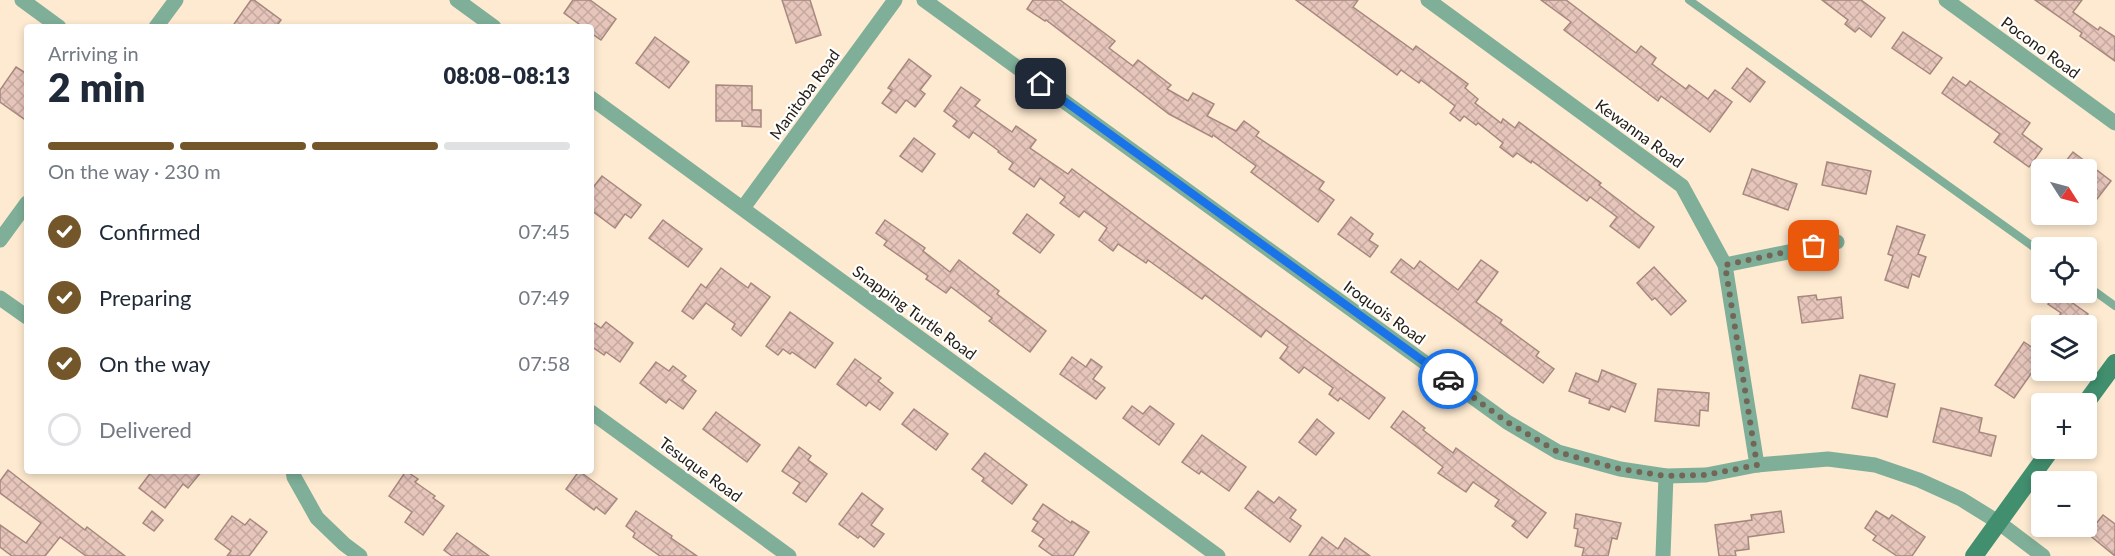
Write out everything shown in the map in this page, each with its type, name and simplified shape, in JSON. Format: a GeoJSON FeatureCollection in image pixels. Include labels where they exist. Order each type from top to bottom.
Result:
{"type":"FeatureCollection","features":[{"type":"Feature","properties":{"kind":"street"},"geometry":{"type":"LineString","coordinates":[[22,0],[55,24]]}},
{"type":"Feature","properties":{"kind":"street"},"geometry":{"type":"LineString","coordinates":[[158,24],[176,0]]}},
{"type":"Feature","properties":{"kind":"street"},"geometry":{"type":"LineString","coordinates":[[457,0],[490,24]]}},
{"type":"Feature","properties":{"kind":"street","name":"Manitoba Road"},"geometry":{"type":"LineString","coordinates":[[742,208],[895,0]]}},
{"type":"Feature","properties":{"kind":"street","name":"Iroquois Road"},"geometry":{"type":"LineString","coordinates":[[924,0],[1507,422],[1558,452],[1620,469],[1666,476],[1706,475],[1757,465],[1827,459],[1875,465],[1919,480],[1961,500],[1998,522],[2043,556]]}},
{"type":"Feature","properties":{"kind":"street","name":"Kewanna Road"},"geometry":{"type":"LineString","coordinates":[[1428,0],[1682,186],[1725,265],[1757,465]]}},
{"type":"Feature","properties":{"kind":"street","name":"Pocono Road"},"geometry":{"type":"LineString","coordinates":[[1946,0],[2115,123]]}},
{"type":"Feature","properties":{"kind":"street","name":"Snapping Turtle Road"},"geometry":{"type":"LineString","coordinates":[[594,100],[1218,556]]}},
{"type":"Feature","properties":{"kind":"street"},"geometry":{"type":"LineString","coordinates":[[0,240],[24,207]]}},
{"type":"Feature","properties":{"kind":"street"},"geometry":{"type":"LineString","coordinates":[[1725,265],[1837,242]]}},
{"type":"Feature","properties":{"kind":"street"},"geometry":{"type":"LineString","coordinates":[[0,298],[24,315]]}},
{"type":"Feature","properties":{"kind":"street"},"geometry":{"type":"LineString","coordinates":[[2093,393],[2115,363]]}},
{"type":"Feature","properties":{"kind":"street","name":"Tesuque Road"},"geometry":{"type":"LineString","coordinates":[[594,414],[789,556]]}},
{"type":"Feature","properties":{"kind":"street"},"geometry":{"type":"LineString","coordinates":[[1974,556],[2044,459]]}},
{"type":"Feature","properties":{"kind":"street"},"geometry":{"type":"LineString","coordinates":[[294,474],[317,518],[360,556]]}},
{"type":"Feature","properties":{"kind":"street"},"geometry":{"type":"LineString","coordinates":[[1663,556],[1666,476]]}},
{"type":"Feature","properties":{"kind":"lane"},"geometry":{"type":"LineString","coordinates":[[1689,0],[2031,245]]}},
{"type":"Feature","properties":{"kind":"lane"},"geometry":{"type":"LineString","coordinates":[[2097,293],[2115,306]]}},
{"type":"Feature","properties":{"kind":"building"},"geometry":{"type":"Polygon","coordinates":[[[251,0],[281,20],[278,24],[234,24],[251,0]]]}},
{"type":"Feature","properties":{"kind":"building"},"geometry":{"type":"Polygon","coordinates":[[[573,0],[590,0],[616,19],[601,40],[594,35],[594,24],[579,24],[564,13],[573,0]]]}},
{"type":"Feature","properties":{"kind":"building"},"geometry":{"type":"Polygon","coordinates":[[[782,0],[810,0],[821,35],[796,43],[782,0]]]}},
{"type":"Feature","properties":{"kind":"building"},"geometry":{"type":"Polygon","coordinates":[[[1033,0],[1060,0],[1115,41],[1109,48],[1133,66],[1138,60],[1171,85],[1167,89],[1188,101],[1193,93],[1214,104],[1207,116],[1236,131],[1244,121],[1259,132],[1256,136],[1324,182],[1319,189],[1334,200],[1318,222],[1251,172],[1256,166],[1213,135],[1212,137],[1169,114],[1046,20],[1027,9],[1033,0]]]}},
{"type":"Feature","properties":{"kind":"building"},"geometry":{"type":"Polygon","coordinates":[[[1296,0],[1358,0],[1353,7],[1413,50],[1416,46],[1468,84],[1465,88],[1478,99],[1475,103],[1501,123],[1503,119],[1515,128],[1519,122],[1601,183],[1599,185],[1654,227],[1639,248],[1610,226],[1617,217],[1590,197],[1587,201],[1532,161],[1531,163],[1517,153],[1513,157],[1500,147],[1503,143],[1478,123],[1476,125],[1464,116],[1460,121],[1450,113],[1455,106],[1421,80],[1419,83],[1401,70],[1397,75],[1296,0]]]}},
{"type":"Feature","properties":{"kind":"building"},"geometry":{"type":"Polygon","coordinates":[[[1541,0],[1566,0],[1636,53],[1641,46],[1656,58],[1652,64],[1686,89],[1689,85],[1708,99],[1715,90],[1732,102],[1710,132],[1661,96],[1658,101],[1564,30],[1571,22],[1541,0]]]}},
{"type":"Feature","properties":{"kind":"building"},"geometry":{"type":"Polygon","coordinates":[[[1822,0],[1861,0],[1885,18],[1871,37],[1859,28],[1855,32],[1845,24],[1848,20],[1822,0]]]}},
{"type":"Feature","properties":{"kind":"building"},"geometry":{"type":"Polygon","coordinates":[[[2035,0],[2082,0],[2073,12],[2098,30],[2100,27],[2115,37],[2115,61],[2080,36],[2082,33],[2035,0]]]}},
{"type":"Feature","properties":{"kind":"building"},"geometry":{"type":"Polygon","coordinates":[[[1903,32],[1942,58],[1930,74],[1892,48],[1903,32]]]}},
{"type":"Feature","properties":{"kind":"building"},"geometry":{"type":"Polygon","coordinates":[[[655,37],[689,62],[669,88],[636,63],[655,37]]]}},
{"type":"Feature","properties":{"kind":"building"},"geometry":{"type":"Polygon","coordinates":[[[909,59],[931,76],[920,90],[925,94],[915,107],[906,100],[896,113],[882,103],[892,90],[888,88],[909,59]]]}},
{"type":"Feature","properties":{"kind":"building"},"geometry":{"type":"Polygon","coordinates":[[[16,67],[24,72],[24,119],[0,102],[0,90],[16,67]]]}},
{"type":"Feature","properties":{"kind":"building"},"geometry":{"type":"Polygon","coordinates":[[[1747,68],[1765,82],[1750,102],[1732,88],[1747,68]]]}},
{"type":"Feature","properties":{"kind":"building"},"geometry":{"type":"Polygon","coordinates":[[[1953,77],[1966,86],[1970,81],[2030,123],[2022,134],[2042,149],[2035,159],[2031,159],[2029,167],[1994,142],[2000,134],[1942,93],[1953,77]]]}},
{"type":"Feature","properties":{"kind":"building"},"geometry":{"type":"Polygon","coordinates":[[[716,85],[752,86],[752,110],[761,110],[761,127],[742,126],[742,121],[716,121],[716,85]]]}},
{"type":"Feature","properties":{"kind":"building"},"geometry":{"type":"Polygon","coordinates":[[[961,87],[980,100],[975,106],[1012,132],[1016,126],[1036,140],[1030,148],[1068,174],[1072,169],[1385,398],[1369,419],[1340,398],[1338,401],[1329,394],[1333,388],[1304,367],[1299,373],[1280,358],[1288,347],[1266,330],[1261,337],[1205,295],[1202,299],[1148,260],[1146,263],[1118,244],[1113,251],[1099,240],[1107,228],[1084,211],[1079,217],[1060,203],[1065,197],[1040,178],[1034,187],[1009,169],[1013,163],[999,151],[973,132],[969,138],[953,126],[957,121],[944,111],[961,87]]]}},
{"type":"Feature","properties":{"kind":"building"},"geometry":{"type":"Polygon","coordinates":[[[914,138],[935,154],[922,172],[900,156],[914,138]]]}},
{"type":"Feature","properties":{"kind":"building"},"geometry":{"type":"Polygon","coordinates":[[[2073,152],[2082,159],[2068,159],[2073,152]]]}},
{"type":"Feature","properties":{"kind":"building"},"geometry":{"type":"Polygon","coordinates":[[[1827,162],[1871,171],[1866,194],[1822,185],[1827,162]]]}},
{"type":"Feature","properties":{"kind":"building"},"geometry":{"type":"Polygon","coordinates":[[[1752,169],[1797,184],[1788,210],[1743,194],[1752,169]]]}},
{"type":"Feature","properties":{"kind":"building"},"geometry":{"type":"Polygon","coordinates":[[[2097,170],[2111,181],[2097,199],[2097,170]]]}},
{"type":"Feature","properties":{"kind":"building"},"geometry":{"type":"Polygon","coordinates":[[[602,176],[641,205],[631,218],[625,214],[615,228],[594,212],[594,186],[602,176]]]}},
{"type":"Feature","properties":{"kind":"building"},"geometry":{"type":"Polygon","coordinates":[[[1027,214],[1054,235],[1040,253],[1013,233],[1027,214]]]}},
{"type":"Feature","properties":{"kind":"building"},"geometry":{"type":"Polygon","coordinates":[[[1351,217],[1373,234],[1369,240],[1378,246],[1370,257],[1338,234],[1351,217]]]}},
{"type":"Feature","properties":{"kind":"building"},"geometry":{"type":"Polygon","coordinates":[[[663,220],[702,249],[688,267],[649,238],[663,220]]]}},
{"type":"Feature","properties":{"kind":"building"},"geometry":{"type":"Polygon","coordinates":[[[885,220],[925,248],[923,251],[950,272],[959,260],[999,291],[997,294],[1046,331],[1030,352],[989,321],[992,318],[951,287],[946,293],[926,279],[928,276],[884,245],[887,241],[876,233],[885,220]]]}},
{"type":"Feature","properties":{"kind":"building"},"geometry":{"type":"Polygon","coordinates":[[[1897,226],[1925,235],[1918,254],[1926,257],[1919,277],[1912,274],[1908,288],[1885,280],[1893,256],[1888,254],[1897,226]]]}},
{"type":"Feature","properties":{"kind":"building"},"geometry":{"type":"Polygon","coordinates":[[[1401,259],[1414,269],[1420,261],[1458,290],[1481,260],[1498,272],[1476,302],[1502,320],[1500,323],[1539,352],[1536,356],[1554,369],[1543,383],[1391,272],[1401,259]]]}},
{"type":"Feature","properties":{"kind":"building"},"geometry":{"type":"Polygon","coordinates":[[[1654,267],[1686,301],[1671,315],[1655,298],[1652,300],[1637,283],[1654,267]]]}},
{"type":"Feature","properties":{"kind":"building"},"geometry":{"type":"Polygon","coordinates":[[[721,268],[748,288],[751,283],[770,297],[741,336],[732,329],[735,324],[706,303],[693,319],[682,311],[701,284],[706,288],[721,268]]]}},
{"type":"Feature","properties":{"kind":"building"},"geometry":{"type":"Polygon","coordinates":[[[1816,295],[1817,300],[1841,297],[1843,318],[1802,323],[1798,297],[1816,295]]]}},
{"type":"Feature","properties":{"kind":"building"},"geometry":{"type":"Polygon","coordinates":[[[2072,303],[2088,314],[2060,315],[2061,313],[2048,304],[2072,303]]]}},
{"type":"Feature","properties":{"kind":"building"},"geometry":{"type":"Polygon","coordinates":[[[790,312],[833,343],[815,368],[792,352],[790,354],[783,349],[778,355],[766,346],[790,312]]]}},
{"type":"Feature","properties":{"kind":"building"},"geometry":{"type":"Polygon","coordinates":[[[606,322],[633,343],[620,362],[606,352],[604,355],[594,348],[594,323],[601,328],[606,322]]]}},
{"type":"Feature","properties":{"kind":"building"},"geometry":{"type":"Polygon","coordinates":[[[2024,342],[2031,347],[2031,374],[2014,398],[1995,385],[2024,342]]]}},
{"type":"Feature","properties":{"kind":"building"},"geometry":{"type":"Polygon","coordinates":[[[1072,357],[1086,367],[1091,359],[1102,367],[1093,379],[1105,388],[1096,399],[1060,374],[1072,357]]]}},
{"type":"Feature","properties":{"kind":"building"},"geometry":{"type":"Polygon","coordinates":[[[855,359],[881,378],[878,381],[893,393],[880,410],[869,402],[866,406],[837,384],[855,359]]]}},
{"type":"Feature","properties":{"kind":"building"},"geometry":{"type":"Polygon","coordinates":[[[656,362],[669,371],[673,366],[686,376],[682,380],[696,391],[683,409],[669,399],[666,403],[640,383],[656,362]]]}},
{"type":"Feature","properties":{"kind":"building"},"geometry":{"type":"Polygon","coordinates":[[[1602,370],[1636,384],[1625,412],[1611,406],[1609,410],[1589,403],[1590,399],[1569,391],[1576,373],[1598,382],[1602,370]]]}},
{"type":"Feature","properties":{"kind":"building"},"geometry":{"type":"Polygon","coordinates":[[[1860,375],[1895,384],[1887,417],[1852,408],[1860,375]]]}},
{"type":"Feature","properties":{"kind":"building"},"geometry":{"type":"Polygon","coordinates":[[[1658,389],[1709,393],[1708,411],[1700,410],[1699,426],[1655,421],[1658,389]]]}},
{"type":"Feature","properties":{"kind":"building"},"geometry":{"type":"Polygon","coordinates":[[[1132,406],[1143,414],[1150,406],[1174,424],[1159,445],[1123,418],[1132,406]]]}},
{"type":"Feature","properties":{"kind":"building"},"geometry":{"type":"Polygon","coordinates":[[[1941,408],[1982,418],[1979,432],[1996,436],[1991,456],[1933,442],[1941,408]]]}},
{"type":"Feature","properties":{"kind":"building"},"geometry":{"type":"Polygon","coordinates":[[[914,409],[948,434],[936,450],[902,424],[914,409]]]}},
{"type":"Feature","properties":{"kind":"building"},"geometry":{"type":"Polygon","coordinates":[[[1403,411],[1453,453],[1456,448],[1546,513],[1527,538],[1512,526],[1516,521],[1495,506],[1499,500],[1473,482],[1466,492],[1438,473],[1443,467],[1391,427],[1403,411]]]}},
{"type":"Feature","properties":{"kind":"building"},"geometry":{"type":"Polygon","coordinates":[[[716,412],[760,445],[747,462],[703,429],[716,412]]]}},
{"type":"Feature","properties":{"kind":"building"},"geometry":{"type":"Polygon","coordinates":[[[1317,419],[1334,433],[1316,455],[1299,442],[1317,419]]]}},
{"type":"Feature","properties":{"kind":"building"},"geometry":{"type":"Polygon","coordinates":[[[1202,435],[1246,467],[1229,491],[1201,471],[1199,474],[1182,462],[1202,435]]]}},
{"type":"Feature","properties":{"kind":"building"},"geometry":{"type":"Polygon","coordinates":[[[799,447],[811,456],[808,460],[827,474],[806,502],[793,493],[800,483],[782,471],[799,447]]]}},
{"type":"Feature","properties":{"kind":"building"},"geometry":{"type":"Polygon","coordinates":[[[985,453],[1027,485],[1012,504],[982,481],[984,478],[972,469],[985,453]]]}},
{"type":"Feature","properties":{"kind":"building"},"geometry":{"type":"Polygon","coordinates":[[[8,470],[85,530],[87,527],[125,556],[86,556],[60,537],[45,556],[12,556],[0,547],[0,525],[26,543],[41,523],[0,493],[0,481],[8,470]]]}},
{"type":"Feature","properties":{"kind":"building"},"geometry":{"type":"Polygon","coordinates":[[[150,474],[200,474],[188,488],[183,484],[165,508],[139,488],[150,474]]]}},
{"type":"Feature","properties":{"kind":"building"},"geometry":{"type":"Polygon","coordinates":[[[404,474],[410,474],[418,479],[415,482],[435,496],[433,498],[444,506],[423,535],[405,522],[412,512],[389,496],[404,474]]]}},
{"type":"Feature","properties":{"kind":"building"},"geometry":{"type":"Polygon","coordinates":[[[577,474],[583,474],[617,499],[605,514],[596,507],[594,510],[566,489],[577,474]]]}},
{"type":"Feature","properties":{"kind":"building"},"geometry":{"type":"Polygon","coordinates":[[[1258,491],[1274,503],[1279,497],[1296,510],[1290,518],[1301,526],[1290,542],[1245,508],[1258,491]]]}},
{"type":"Feature","properties":{"kind":"building"},"geometry":{"type":"Polygon","coordinates":[[[862,493],[883,509],[871,525],[884,534],[874,547],[839,524],[862,493]]]}},
{"type":"Feature","properties":{"kind":"building"},"geometry":{"type":"Polygon","coordinates":[[[1043,504],[1089,532],[1073,556],[1053,556],[1039,546],[1044,539],[1032,531],[1038,522],[1033,519],[1043,504]]]}},
{"type":"Feature","properties":{"kind":"building"},"geometry":{"type":"Polygon","coordinates":[[[152,511],[163,520],[154,531],[143,523],[152,511]]]}},
{"type":"Feature","properties":{"kind":"building"},"geometry":{"type":"Polygon","coordinates":[[[636,511],[697,556],[660,556],[633,537],[635,533],[626,526],[636,511]]]}},
{"type":"Feature","properties":{"kind":"building"},"geometry":{"type":"Polygon","coordinates":[[[1781,511],[1784,532],[1748,537],[1749,549],[1735,551],[1736,556],[1719,556],[1715,525],[1752,520],[1751,515],[1781,511]]]}},
{"type":"Feature","properties":{"kind":"building"},"geometry":{"type":"Polygon","coordinates":[[[1876,511],[1889,519],[1892,515],[1925,537],[1912,556],[1897,556],[1873,540],[1876,536],[1865,528],[1876,511]]]}},
{"type":"Feature","properties":{"kind":"building"},"geometry":{"type":"Polygon","coordinates":[[[1576,514],[1621,523],[1617,539],[1612,538],[1608,556],[1582,556],[1584,548],[1575,546],[1578,529],[1574,528],[1576,514]]]}},
{"type":"Feature","properties":{"kind":"building"},"geometry":{"type":"Polygon","coordinates":[[[2103,515],[2115,524],[2115,556],[2092,537],[2097,537],[2097,523],[2103,515]]]}},
{"type":"Feature","properties":{"kind":"building"},"geometry":{"type":"Polygon","coordinates":[[[232,516],[245,525],[250,519],[267,532],[249,556],[227,556],[231,551],[215,539],[232,516]]]}},
{"type":"Feature","properties":{"kind":"building"},"geometry":{"type":"Polygon","coordinates":[[[457,533],[489,556],[452,556],[444,550],[457,533]]]}},
{"type":"Feature","properties":{"kind":"building"},"geometry":{"type":"Polygon","coordinates":[[[1322,537],[1338,549],[1345,538],[1370,556],[1309,556],[1322,537]]]}},
{"type":"Feature","properties":{"kind":"way so far"},"geometry":{"type":"LineString","coordinates":[[1448,379],[1507,422],[1558,452],[1579,458],[1620,469],[1666,476],[1706,475],[1757,465],[1725,265],[1814,246]]}},
{"type":"Feature","properties":{"kind":"route"},"geometry":{"type":"LineString","coordinates":[[1041,84],[1448,379]]}}]}
